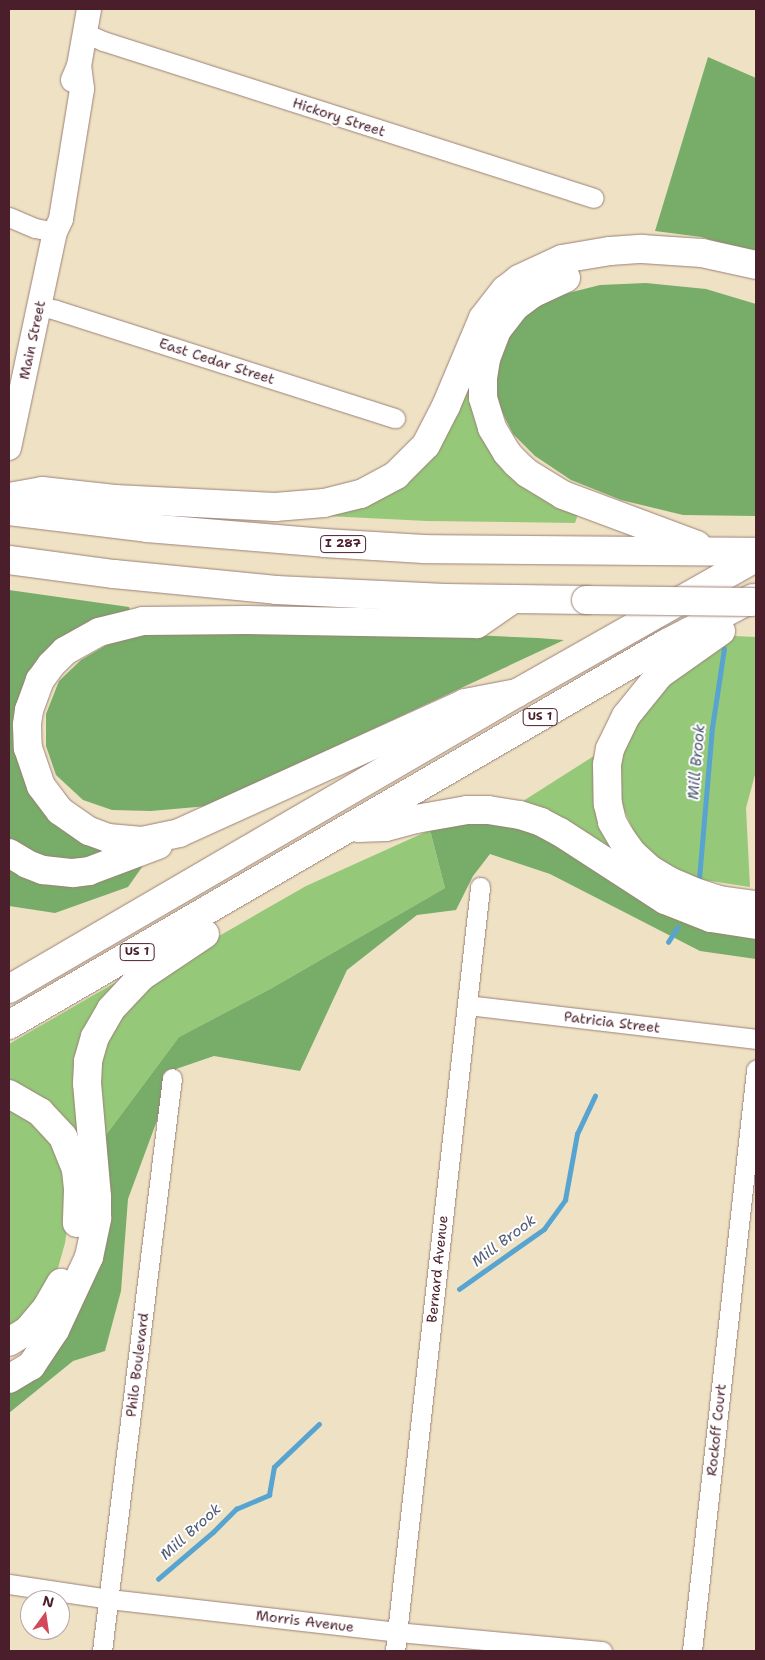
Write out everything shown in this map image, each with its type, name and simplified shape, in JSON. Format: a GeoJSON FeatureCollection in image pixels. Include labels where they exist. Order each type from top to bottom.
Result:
{"type":"FeatureCollection","features":[{"type":"Feature","properties":{"kind":"highway"},"geometry":{"type":"LineString","coordinates":[[9,496],[42,491],[115,499],[275,507],[324,504],[361,494],[396,475],[426,445],[446,406],[483,318],[505,290],[519,279],[562,259],[610,251],[642,249],[702,253],[756,265]]}},
{"type":"Feature","properties":{"kind":"highway"},"geometry":{"type":"LineString","coordinates":[[697,549],[563,496],[526,473],[507,453],[489,421],[483,389],[486,359],[497,330],[515,307],[532,294],[574,275],[616,267],[664,266],[701,270],[756,283]]}},
{"type":"Feature","properties":{"kind":"highway","name":"I 287"},"geometry":{"type":"LineString","coordinates":[[9,511],[147,528],[324,544],[424,548],[697,549],[756,552]]}},
{"type":"Feature","properties":{"kind":"highway","name":"US 1"},"geometry":{"type":"LineString","coordinates":[[9,989],[517,694],[756,558]]}},
{"type":"Feature","properties":{"kind":"highway"},"geometry":{"type":"LineString","coordinates":[[9,560],[114,574],[276,590],[513,599],[749,602]]}},
{"type":"Feature","properties":{"kind":"highway"},"geometry":{"type":"LineString","coordinates":[[179,833],[142,841],[108,838],[72,821],[50,800],[35,772],[28,748],[27,725],[29,710],[40,680],[50,665],[65,651],[99,632],[143,621],[246,620],[477,624],[513,599]]}},
{"type":"Feature","properties":{"kind":"highway"},"geometry":{"type":"LineString","coordinates":[[749,602],[720,632],[660,674],[639,698],[626,716],[610,750],[606,786],[612,822],[633,854],[651,870],[670,881],[718,900],[756,905]]}},
{"type":"Feature","properties":{"kind":"highway","name":"US 1"},"geometry":{"type":"LineString","coordinates":[[9,1025],[667,644],[749,602]]}},
{"type":"Feature","properties":{"kind":"highway"},"geometry":{"type":"LineString","coordinates":[[9,853],[27,864],[43,870],[58,872],[89,871],[168,841],[179,833],[465,703],[517,694]]}},
{"type":"Feature","properties":{"kind":"highway"},"geometry":{"type":"LineString","coordinates":[[349,828],[386,827],[416,818],[467,810],[513,813],[541,822],[560,832],[665,900],[711,918],[756,925]]}},
{"type":"Feature","properties":{"kind":"highway"},"geometry":{"type":"LineString","coordinates":[[9,1379],[31,1366],[50,1338],[90,1257],[95,1228],[97,1197],[87,1076],[88,1061],[95,1037],[111,1008],[130,987],[153,967],[250,905],[265,877]]}},
{"type":"Feature","properties":{"kind":"highway"},"geometry":{"type":"LineString","coordinates":[[9,1094],[40,1112],[63,1137],[76,1170],[79,1210],[72,1253],[59,1287],[47,1307],[28,1330],[9,1342]]}},
{"type":"Feature","properties":{"kind":"main road","name":"Main Street"},"geometry":{"type":"LineString","coordinates":[[10,435],[54,232],[50,216],[71,84],[79,66],[90,9]]}},
{"type":"Feature","properties":{"kind":"street","name":"Hickory Street"},"geometry":{"type":"LineString","coordinates":[[85,33],[103,41],[594,198]]}},
{"type":"Feature","properties":{"kind":"street"},"geometry":{"type":"LineString","coordinates":[[9,217],[35,228],[54,232]]}},
{"type":"Feature","properties":{"kind":"street","name":"East Cedar Street"},"geometry":{"type":"LineString","coordinates":[[39,306],[395,418]]}},
{"type":"Feature","properties":{"kind":"street","name":"Bernard Avenue"},"geometry":{"type":"LineString","coordinates":[[395,1651],[480,886]]}},
{"type":"Feature","properties":{"kind":"street","name":"Patricia Street"},"geometry":{"type":"LineString","coordinates":[[467,1005],[756,1039]]}},
{"type":"Feature","properties":{"kind":"street","name":"Rockoff Court"},"geometry":{"type":"LineString","coordinates":[[692,1651],[749,1210],[756,1070]]}},
{"type":"Feature","properties":{"kind":"street","name":"Philo Boulevard"},"geometry":{"type":"LineString","coordinates":[[102,1651],[172,1078]]}},
{"type":"Feature","properties":{"kind":"street","name":"Morris Avenue"},"geometry":{"type":"LineString","coordinates":[[9,1584],[109,1599],[397,1632],[602,1651]]}},
{"type":"Feature","properties":{"kind":"green space"},"geometry":{"type":"Polygon","coordinates":[[[708,57],[756,78],[756,254],[701,237],[655,231],[708,57]]]}},
{"type":"Feature","properties":{"kind":"green space"},"geometry":{"type":"Polygon","coordinates":[[[646,283],[706,289],[756,304],[756,516],[683,515],[621,500],[571,480],[535,456],[513,434],[499,406],[496,386],[498,365],[514,324],[535,306],[560,295],[600,285],[646,283]]]}},
{"type":"Feature","properties":{"kind":"green space"},"geometry":{"type":"Polygon","coordinates":[[[473,358],[478,418],[578,514],[575,523],[427,521],[286,514],[367,501],[473,358]]]}},
{"type":"Feature","properties":{"kind":"green space"},"geometry":{"type":"Polygon","coordinates":[[[9,590],[129,607],[131,614],[52,649],[15,742],[114,850],[88,860],[47,861],[21,848],[9,838],[9,590]]]}},
{"type":"Feature","properties":{"kind":"green space"},"geometry":{"type":"Polygon","coordinates":[[[224,624],[564,640],[208,806],[151,811],[112,810],[83,800],[56,775],[46,746],[46,714],[59,681],[81,660],[110,643],[163,629],[224,624]]]}},
{"type":"Feature","properties":{"kind":"green space"},"geometry":{"type":"Polygon","coordinates":[[[734,636],[756,637],[756,771],[746,808],[750,887],[684,877],[640,845],[620,801],[617,764],[646,703],[702,653],[734,636]]]}},
{"type":"Feature","properties":{"kind":"green space"},"geometry":{"type":"Polygon","coordinates":[[[597,754],[630,865],[520,803],[597,754]]]}},
{"type":"Feature","properties":{"kind":"green space"},"geometry":{"type":"Polygon","coordinates":[[[496,817],[756,932],[756,959],[700,951],[550,874],[490,854],[473,876],[456,910],[417,915],[347,970],[300,1071],[214,1056],[176,1069],[128,1199],[121,1291],[105,1351],[73,1361],[9,1413],[9,1390],[82,1303],[103,1139],[179,1037],[272,988],[445,888],[430,830],[496,817]]]}},
{"type":"Feature","properties":{"kind":"green space"},"geometry":{"type":"Polygon","coordinates":[[[430,830],[445,888],[272,988],[179,1037],[103,1139],[97,1058],[126,1009],[158,971],[306,886],[430,830]]]}},
{"type":"Feature","properties":{"kind":"green space"},"geometry":{"type":"Polygon","coordinates":[[[147,860],[128,887],[55,913],[9,906],[9,867],[147,860]]]}},
{"type":"Feature","properties":{"kind":"green space"},"geometry":{"type":"Polygon","coordinates":[[[125,977],[96,1018],[86,1161],[9,1085],[9,1044],[125,977]]]}},
{"type":"Feature","properties":{"kind":"green space"},"geometry":{"type":"Polygon","coordinates":[[[9,1105],[15,1107],[57,1145],[69,1175],[70,1209],[65,1243],[56,1275],[9,1332],[9,1105]]]}},
{"type":"Feature","properties":{"kind":"waterway","name":"Mill Brook"},"geometry":{"type":"LineString","coordinates":[[699,879],[712,728],[724,649]]}},
{"type":"Feature","properties":{"kind":"waterway","name":"Mill Brook"},"geometry":{"type":"LineString","coordinates":[[668,942],[677,928]]}},
{"type":"Feature","properties":{"kind":"waterway","name":"Mill Brook"},"geometry":{"type":"LineString","coordinates":[[459,1289],[544,1229],[565,1200],[577,1134],[595,1096]]}},
{"type":"Feature","properties":{"kind":"waterway","name":"Mill Brook"},"geometry":{"type":"LineString","coordinates":[[158,1579],[213,1532],[236,1509],[269,1495],[274,1467],[319,1424]]}}]}
